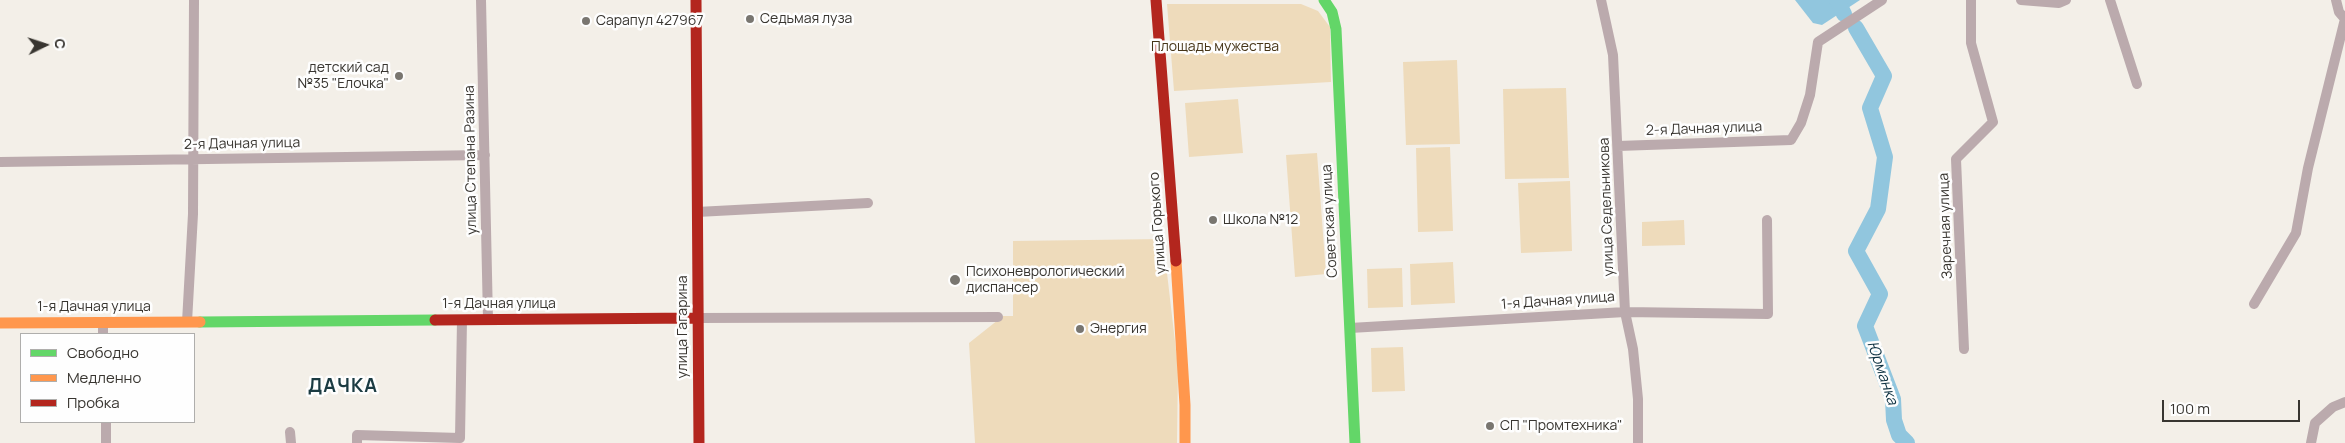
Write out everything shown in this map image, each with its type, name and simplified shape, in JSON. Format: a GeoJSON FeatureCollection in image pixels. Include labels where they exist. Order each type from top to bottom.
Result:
{"type":"FeatureCollection","features":[{"type":"Feature","properties":{"kind":"street"},"geometry":{"type":"LineString","coordinates":[[187,322],[194,159],[194,0]]}},
{"type":"Feature","properties":{"kind":"street","name":"улица Степана Разина"},"geometry":{"type":"LineString","coordinates":[[481,0],[488,320]]}},
{"type":"Feature","properties":{"kind":"street","name":"улица Гагарина"},"geometry":{"type":"LineString","coordinates":[[696,0],[699,443]]}},
{"type":"Feature","properties":{"kind":"street","name":"улица Горького"},"geometry":{"type":"LineString","coordinates":[[1156,0],[1179,307],[1185,405],[1184,443]]}},
{"type":"Feature","properties":{"kind":"street","name":"Советская улица"},"geometry":{"type":"LineString","coordinates":[[1324,0],[1332,12],[1336,28],[1355,443]]}},
{"type":"Feature","properties":{"kind":"street","name":"улица Седельникова"},"geometry":{"type":"LineString","coordinates":[[1601,0],[1613,55],[1625,312],[1633,349],[1638,399],[1638,443]]}},
{"type":"Feature","properties":{"kind":"street","name":"2-я Дачная улица"},"geometry":{"type":"LineString","coordinates":[[1618,146],[1791,140],[1801,123],[1810,95],[1818,42],[1882,0]]}},
{"type":"Feature","properties":{"kind":"street","name":"Заречная улица"},"geometry":{"type":"LineString","coordinates":[[1964,349],[1956,159],[1993,122],[1971,43],[1971,0]]}},
{"type":"Feature","properties":{"kind":"street"},"geometry":{"type":"LineString","coordinates":[[2021,0],[2059,3],[2066,0]]}},
{"type":"Feature","properties":{"kind":"street"},"geometry":{"type":"LineString","coordinates":[[2110,0],[2137,84]]}},
{"type":"Feature","properties":{"kind":"street"},"geometry":{"type":"LineString","coordinates":[[2254,304],[2296,233],[2308,168],[2345,19],[2339,12],[2336,0]]}},
{"type":"Feature","properties":{"kind":"street","name":"2-я Дачная улица"},"geometry":{"type":"LineString","coordinates":[[0,162],[485,155]]}},
{"type":"Feature","properties":{"kind":"street"},"geometry":{"type":"LineString","coordinates":[[697,212],[868,203]]}},
{"type":"Feature","properties":{"kind":"street","name":"1-я Дачная улица"},"geometry":{"type":"LineString","coordinates":[[1350,328],[1625,312],[1768,314],[1767,220]]}},
{"type":"Feature","properties":{"kind":"street","name":"1-я Дачная улица"},"geometry":{"type":"LineString","coordinates":[[0,323],[103,328],[187,322],[998,317]]}},
{"type":"Feature","properties":{"kind":"street"},"geometry":{"type":"LineString","coordinates":[[357,443],[357,435],[460,438],[462,320]]}},
{"type":"Feature","properties":{"kind":"street"},"geometry":{"type":"LineString","coordinates":[[2311,443],[2315,423],[2334,407],[2345,402]]}},
{"type":"Feature","properties":{"kind":"street"},"geometry":{"type":"LineString","coordinates":[[106,423],[106,443]]}},
{"type":"Feature","properties":{"kind":"street"},"geometry":{"type":"LineString","coordinates":[[290,432],[291,443]]}},
{"type":"Feature","properties":{"kind":"green space","name":"Площадь мужества"},"geometry":{"type":"Polygon","coordinates":[[[1167,4],[1301,4],[1318,11],[1330,27],[1331,82],[1174,91],[1167,4]]]}},
{"type":"Feature","properties":{"kind":"green space"},"geometry":{"type":"Polygon","coordinates":[[[1457,60],[1460,144],[1406,145],[1403,62],[1457,60]]]}},
{"type":"Feature","properties":{"kind":"green space"},"geometry":{"type":"Polygon","coordinates":[[[1566,88],[1569,178],[1505,179],[1503,89],[1566,88]]]}},
{"type":"Feature","properties":{"kind":"green space"},"geometry":{"type":"Polygon","coordinates":[[[1238,99],[1243,153],[1189,157],[1185,103],[1238,99]]]}},
{"type":"Feature","properties":{"kind":"green space"},"geometry":{"type":"Polygon","coordinates":[[[1450,147],[1453,231],[1418,232],[1416,148],[1450,147]]]}},
{"type":"Feature","properties":{"kind":"green space"},"geometry":{"type":"Polygon","coordinates":[[[1317,153],[1326,274],[1295,277],[1286,155],[1317,153]]]}},
{"type":"Feature","properties":{"kind":"green space"},"geometry":{"type":"Polygon","coordinates":[[[1570,181],[1572,251],[1521,253],[1518,183],[1570,181]]]}},
{"type":"Feature","properties":{"kind":"green space"},"geometry":{"type":"Polygon","coordinates":[[[1684,220],[1685,245],[1642,246],[1642,222],[1684,220]]]}},
{"type":"Feature","properties":{"kind":"green space","name":"Энергия"},"geometry":{"type":"Polygon","coordinates":[[[1163,239],[1178,367],[1177,443],[975,443],[969,343],[1003,316],[1013,316],[1013,241],[1163,239]]]}},
{"type":"Feature","properties":{"kind":"green space"},"geometry":{"type":"Polygon","coordinates":[[[1453,262],[1455,303],[1411,305],[1410,264],[1453,262]]]}},
{"type":"Feature","properties":{"kind":"green space"},"geometry":{"type":"Polygon","coordinates":[[[1402,268],[1403,307],[1368,308],[1367,269],[1402,268]]]}},
{"type":"Feature","properties":{"kind":"green space"},"geometry":{"type":"Polygon","coordinates":[[[1403,347],[1405,391],[1372,392],[1371,348],[1403,347]]]}},
{"type":"Feature","properties":{"kind":"water"},"geometry":{"type":"Polygon","coordinates":[[[1795,0],[1860,0],[1822,25],[1813,23],[1795,0]]]}},
{"type":"Feature","properties":{"kind":"waterway","name":"Юрманка"},"geometry":{"type":"LineString","coordinates":[[1837,0],[1844,14]]}},
{"type":"Feature","properties":{"kind":"waterway","name":"Юрманка"},"geometry":{"type":"LineString","coordinates":[[1856,28],[1884,76],[1870,108],[1885,157],[1878,209],[1856,251],[1880,294],[1865,326],[1893,399],[1894,420],[1899,435],[1907,443]]}},
{"type":"Feature","properties":{"kind":"traffic: fast"},"geometry":{"type":"LineString","coordinates":[[1324,0],[1332,12],[1336,29],[1355,443]]}},
{"type":"Feature","properties":{"kind":"traffic: fast"},"geometry":{"type":"LineString","coordinates":[[200,322],[435,320]]}},
{"type":"Feature","properties":{"kind":"traffic: slow"},"geometry":{"type":"LineString","coordinates":[[1176,261],[1185,405],[1185,443]]}},
{"type":"Feature","properties":{"kind":"traffic: slow"},"geometry":{"type":"LineString","coordinates":[[0,323],[200,322]]}},
{"type":"Feature","properties":{"kind":"traffic: jam"},"geometry":{"type":"LineString","coordinates":[[696,0],[699,443]]}},
{"type":"Feature","properties":{"kind":"traffic: jam"},"geometry":{"type":"LineString","coordinates":[[1156,0],[1176,261]]}},
{"type":"Feature","properties":{"kind":"traffic: jam"},"geometry":{"type":"LineString","coordinates":[[435,320],[698,318]]}},
{"type":"Feature","properties":{"kind":"place","name":"Седьмая луза"},"geometry":{"type":"Point","coordinates":[750,19]}},
{"type":"Feature","properties":{"kind":"place","name":"Сарапул 427967"},"geometry":{"type":"Point","coordinates":[586,21]}},
{"type":"Feature","properties":{"kind":"place","name":"детский сад №35 \"Елочка\""},"geometry":{"type":"Point","coordinates":[399,76]}},
{"type":"Feature","properties":{"kind":"place","name":"Школа №12"},"geometry":{"type":"Point","coordinates":[1213,220]}},
{"type":"Feature","properties":{"kind":"place","name":"Психоневрологический диспансер"},"geometry":{"type":"Point","coordinates":[955,280]}},
{"type":"Feature","properties":{"kind":"place","name":"Энергия"},"geometry":{"type":"Point","coordinates":[1080,329]}},
{"type":"Feature","properties":{"kind":"place","name":"СП \"Промтехника\""},"geometry":{"type":"Point","coordinates":[1490,426]}},
{"type":"Feature","properties":{"kind":"district","name":"ДАЧКА"},"geometry":{"type":"Point","coordinates":[343,387]}}]}
